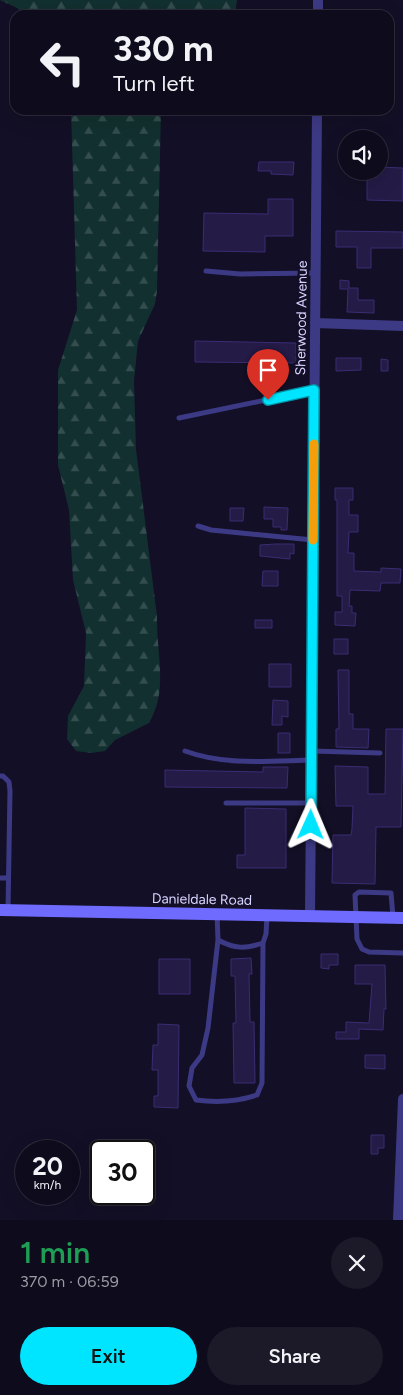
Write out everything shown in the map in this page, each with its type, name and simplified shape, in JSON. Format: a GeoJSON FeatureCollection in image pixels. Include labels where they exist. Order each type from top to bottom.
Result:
{"type":"FeatureCollection","features":[{"type":"Feature","properties":{"kind":"street","name":"Sherwood Avenue"},"geometry":{"type":"LineString","coordinates":[[310,916],[317,115]]}},
{"type":"Feature","properties":{"kind":"street"},"geometry":{"type":"LineString","coordinates":[[315,322],[403,326]]}},
{"type":"Feature","properties":{"kind":"street","name":"Danieldale Road"},"geometry":{"type":"LineString","coordinates":[[4,910],[398,918]]}},
{"type":"Feature","properties":{"kind":"street"},"geometry":{"type":"LineString","coordinates":[[398,1220],[403,1099]]}},
{"type":"Feature","properties":{"kind":"lane"},"geometry":{"type":"LineString","coordinates":[[206,271],[240,274],[316,273]]}},
{"type":"Feature","properties":{"kind":"lane"},"geometry":{"type":"LineString","coordinates":[[179,418],[314,390]]}},
{"type":"Feature","properties":{"kind":"lane"},"geometry":{"type":"LineString","coordinates":[[198,526],[211,530],[313,540]]}},
{"type":"Feature","properties":{"kind":"lane"},"geometry":{"type":"LineString","coordinates":[[185,751],[198,756],[246,762],[311,756],[380,753]]}},
{"type":"Feature","properties":{"kind":"lane"},"geometry":{"type":"LineString","coordinates":[[0,776],[3,776],[9,782],[10,791],[8,878],[4,910]]}},
{"type":"Feature","properties":{"kind":"lane"},"geometry":{"type":"LineString","coordinates":[[226,803],[311,803]]}},
{"type":"Feature","properties":{"kind":"lane"},"geometry":{"type":"LineString","coordinates":[[0,878],[8,878]]}},
{"type":"Feature","properties":{"kind":"lane"},"geometry":{"type":"LineString","coordinates":[[398,918],[391,894],[359,892],[355,895],[356,939],[362,949],[369,952],[403,953]]}},
{"type":"Feature","properties":{"kind":"lane"},"geometry":{"type":"LineString","coordinates":[[217,914],[218,940],[208,1028],[202,1055],[192,1068],[189,1086],[196,1100],[214,1102],[240,1101],[257,1095],[262,1083],[263,942],[266,934],[267,915]]}},
{"type":"Feature","properties":{"kind":"lane"},"geometry":{"type":"LineString","coordinates":[[218,940],[232,948],[248,948],[263,942]]}},
{"type":"Feature","properties":{"kind":"green space"},"geometry":{"type":"Polygon","coordinates":[[[0,0],[237,0],[236,10],[19,10],[0,0]]]}},
{"type":"Feature","properties":{"kind":"green space"},"geometry":{"type":"Polygon","coordinates":[[[71,115],[161,115],[157,291],[155,304],[138,341],[134,381],[136,449],[157,616],[160,671],[159,697],[149,723],[115,740],[105,751],[91,753],[76,751],[67,739],[68,716],[84,686],[86,633],[73,580],[69,510],[58,465],[58,370],[77,310],[71,115]]]}},
{"type":"Feature","properties":{"kind":"building"},"geometry":{"type":"Polygon","coordinates":[[[259,162],[294,162],[293,175],[271,174],[271,171],[258,171],[259,162]]]}},
{"type":"Feature","properties":{"kind":"building"},"geometry":{"type":"Polygon","coordinates":[[[388,167],[403,168],[403,201],[367,200],[367,180],[388,180],[388,167]]]}},
{"type":"Feature","properties":{"kind":"building"},"geometry":{"type":"Polygon","coordinates":[[[268,199],[293,199],[293,236],[265,236],[265,252],[203,251],[204,213],[268,214],[268,199]]]}},
{"type":"Feature","properties":{"kind":"building"},"geometry":{"type":"Polygon","coordinates":[[[336,231],[403,232],[403,248],[371,248],[371,268],[357,268],[357,247],[336,247],[336,231]]]}},
{"type":"Feature","properties":{"kind":"building"},"geometry":{"type":"Polygon","coordinates":[[[340,280],[349,281],[349,288],[358,288],[358,300],[374,300],[374,313],[347,312],[348,289],[340,289],[340,280]]]}},
{"type":"Feature","properties":{"kind":"building"},"geometry":{"type":"Polygon","coordinates":[[[195,341],[296,343],[296,363],[195,362],[195,341]]]}},
{"type":"Feature","properties":{"kind":"building"},"geometry":{"type":"Polygon","coordinates":[[[336,358],[361,358],[361,370],[336,371],[336,358]]]}},
{"type":"Feature","properties":{"kind":"building"},"geometry":{"type":"Polygon","coordinates":[[[381,359],[388,360],[388,371],[381,371],[381,359]]]}},
{"type":"Feature","properties":{"kind":"building"},"geometry":{"type":"Polygon","coordinates":[[[335,488],[353,488],[353,500],[349,500],[349,515],[358,515],[358,532],[349,532],[348,553],[354,553],[354,571],[381,572],[381,568],[401,569],[400,583],[381,583],[380,591],[350,590],[349,606],[352,606],[352,613],[356,613],[355,626],[335,625],[335,612],[342,612],[342,596],[337,596],[337,500],[335,500],[335,488]]]}},
{"type":"Feature","properties":{"kind":"building"},"geometry":{"type":"Polygon","coordinates":[[[264,507],[288,508],[287,530],[281,530],[281,527],[273,527],[273,519],[264,519],[264,507]]]}},
{"type":"Feature","properties":{"kind":"building"},"geometry":{"type":"Polygon","coordinates":[[[230,508],[244,508],[243,521],[230,521],[230,508]]]}},
{"type":"Feature","properties":{"kind":"building"},"geometry":{"type":"Polygon","coordinates":[[[294,544],[294,554],[290,553],[290,559],[260,556],[260,545],[294,544]]]}},
{"type":"Feature","properties":{"kind":"building"},"geometry":{"type":"Polygon","coordinates":[[[263,571],[278,571],[278,586],[262,586],[263,571]]]}},
{"type":"Feature","properties":{"kind":"building"},"geometry":{"type":"Polygon","coordinates":[[[255,620],[272,620],[272,628],[255,628],[255,620]]]}},
{"type":"Feature","properties":{"kind":"building"},"geometry":{"type":"Polygon","coordinates":[[[334,639],[348,639],[348,654],[334,654],[334,639]]]}},
{"type":"Feature","properties":{"kind":"building"},"geometry":{"type":"Polygon","coordinates":[[[269,664],[291,664],[291,687],[269,687],[269,664]]]}},
{"type":"Feature","properties":{"kind":"building"},"geometry":{"type":"Polygon","coordinates":[[[338,670],[349,670],[349,714],[353,714],[353,729],[369,729],[368,748],[336,747],[336,729],[339,729],[338,670]]]}},
{"type":"Feature","properties":{"kind":"building"},"geometry":{"type":"Polygon","coordinates":[[[273,700],[288,701],[288,717],[282,716],[282,725],[272,725],[273,700]]]}},
{"type":"Feature","properties":{"kind":"building"},"geometry":{"type":"Polygon","coordinates":[[[386,729],[403,729],[401,827],[376,827],[375,884],[332,883],[333,835],[351,835],[353,806],[336,806],[335,766],[368,767],[368,794],[385,794],[386,729]]]}},
{"type":"Feature","properties":{"kind":"building"},"geometry":{"type":"Polygon","coordinates":[[[278,733],[290,733],[290,753],[278,753],[278,733]]]}},
{"type":"Feature","properties":{"kind":"building"},"geometry":{"type":"Polygon","coordinates":[[[263,767],[288,767],[287,788],[165,787],[165,770],[263,772],[263,767]]]}},
{"type":"Feature","properties":{"kind":"building"},"geometry":{"type":"Polygon","coordinates":[[[245,808],[286,809],[286,868],[237,868],[237,855],[245,855],[245,808]]]}},
{"type":"Feature","properties":{"kind":"building"},"geometry":{"type":"Polygon","coordinates":[[[321,954],[338,954],[338,965],[329,965],[329,969],[321,968],[321,954]]]}},
{"type":"Feature","properties":{"kind":"building"},"geometry":{"type":"Polygon","coordinates":[[[251,958],[252,974],[249,974],[250,1022],[254,1022],[255,1083],[234,1083],[233,1023],[236,1023],[235,976],[231,976],[231,959],[251,958]]]}},
{"type":"Feature","properties":{"kind":"building"},"geometry":{"type":"Polygon","coordinates":[[[159,959],[190,959],[190,994],[159,994],[159,959]]]}},
{"type":"Feature","properties":{"kind":"building"},"geometry":{"type":"Polygon","coordinates":[[[355,965],[385,965],[386,1009],[384,1009],[383,1030],[359,1029],[359,1039],[336,1039],[336,1032],[346,1032],[346,1022],[369,1023],[372,984],[355,984],[355,965]]]}},
{"type":"Feature","properties":{"kind":"building"},"geometry":{"type":"Polygon","coordinates":[[[158,1024],[179,1025],[178,1108],[154,1107],[154,1096],[158,1096],[158,1070],[152,1070],[153,1045],[158,1045],[158,1024]]]}},
{"type":"Feature","properties":{"kind":"building"},"geometry":{"type":"Polygon","coordinates":[[[365,1055],[385,1055],[385,1069],[365,1068],[365,1055]]]}},
{"type":"Feature","properties":{"kind":"building"},"geometry":{"type":"Polygon","coordinates":[[[371,1135],[384,1135],[384,1148],[378,1148],[378,1154],[371,1154],[371,1135]]]}},
{"type":"Feature","properties":{"kind":"slow traffic"},"geometry":{"type":"LineString","coordinates":[[313,540],[314,444]]}},
{"type":"Feature","properties":{"kind":"route"},"geometry":{"type":"LineString","coordinates":[[268,400],[314,390],[311,825]]}}]}
